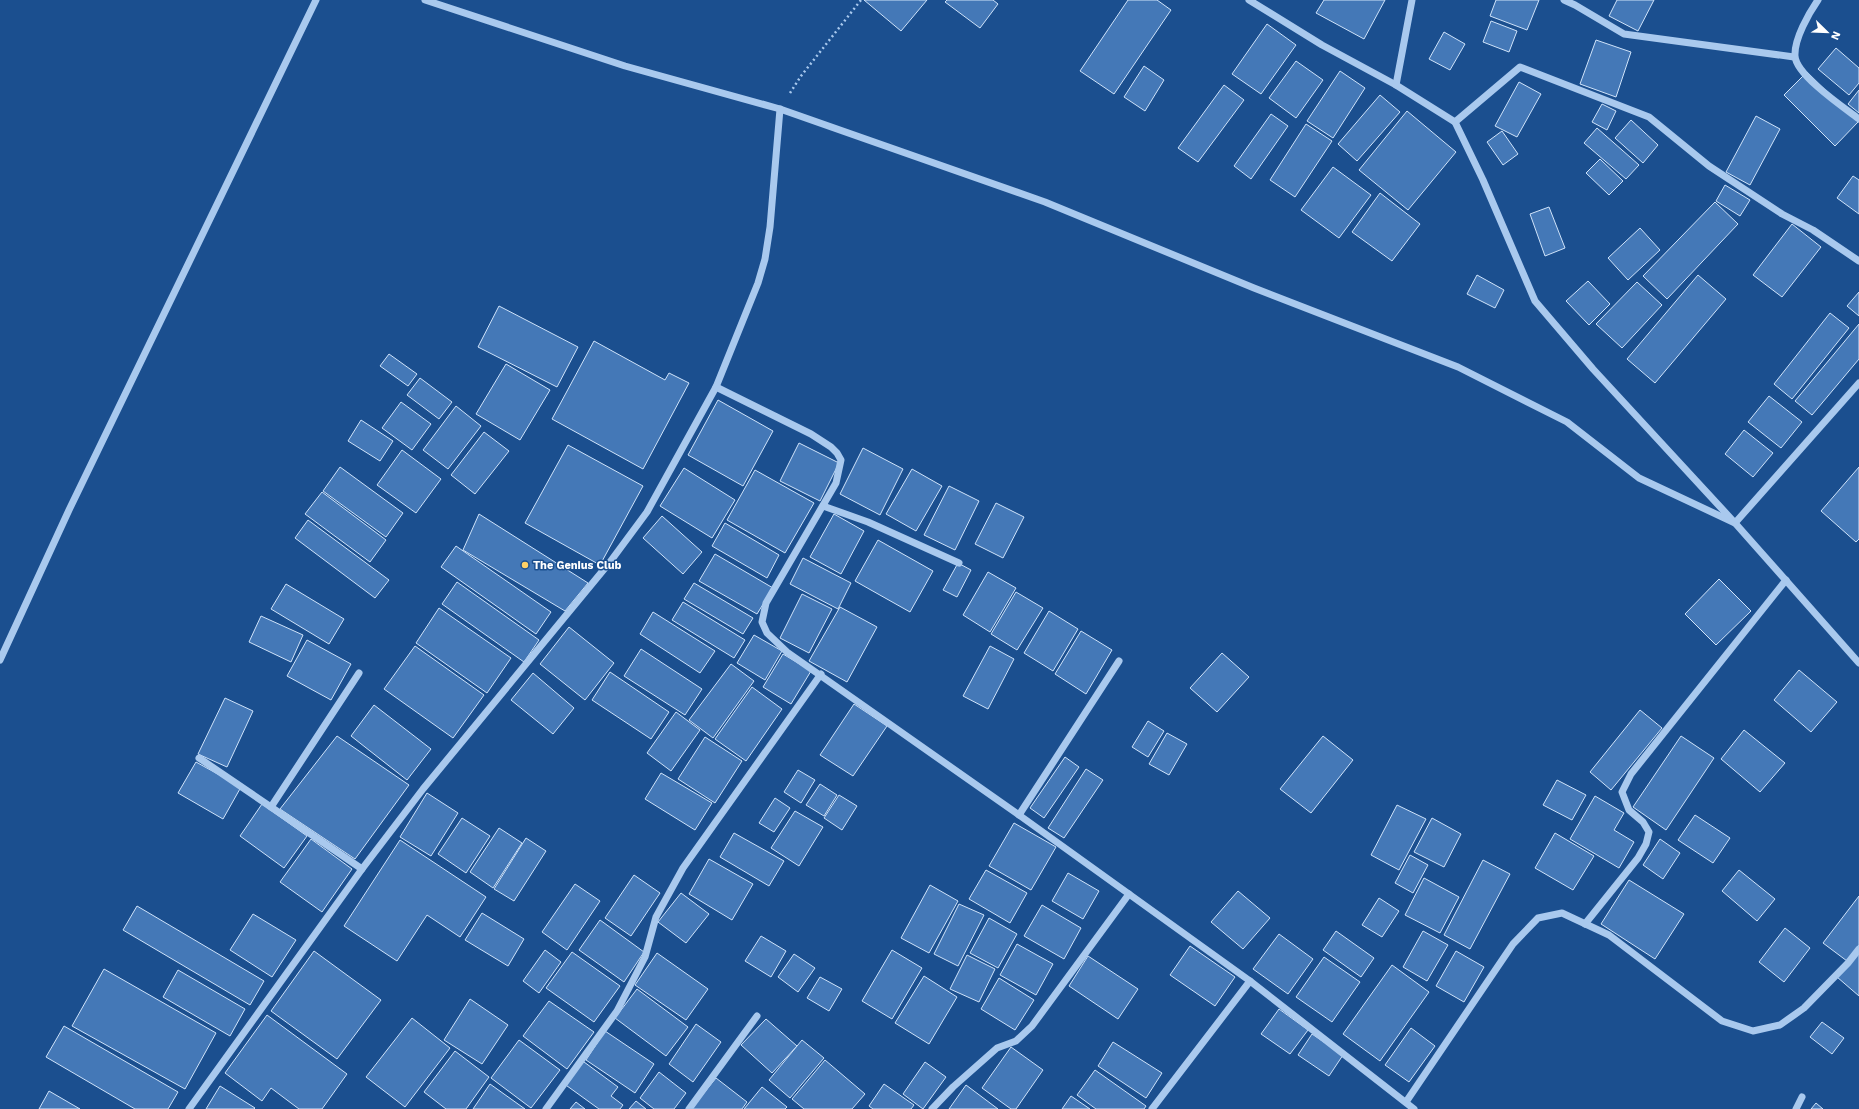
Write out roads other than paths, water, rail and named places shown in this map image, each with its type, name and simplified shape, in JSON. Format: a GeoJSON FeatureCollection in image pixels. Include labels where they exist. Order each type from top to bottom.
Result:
{"type":"FeatureCollection","features":[{"type":"Feature","properties":{"kind":"street"},"geometry":{"type":"LineString","coordinates":[[0,660],[69,510],[316,0]]}},
{"type":"Feature","properties":{"kind":"street"},"geometry":{"type":"LineString","coordinates":[[425,0],[625,66],[780,109],[1045,202],[1254,288],[1458,368],[1567,422],[1638,478],[1735,523]]}},
{"type":"Feature","properties":{"kind":"street"},"geometry":{"type":"LineString","coordinates":[[1250,0],[1322,45],[1396,85],[1454,122],[1483,180],[1535,301],[1593,369],[1735,523],[1859,663]]}},
{"type":"Feature","properties":{"kind":"street"},"geometry":{"type":"LineString","coordinates":[[1396,85],[1412,0]]}},
{"type":"Feature","properties":{"kind":"street"},"geometry":{"type":"LineString","coordinates":[[1564,0],[1624,34],[1794,57]]}},
{"type":"Feature","properties":{"kind":"street"},"geometry":{"type":"LineString","coordinates":[[1818,0],[1812,8],[1796,42],[1794,57],[1802,72],[1822,91],[1859,119]]}},
{"type":"Feature","properties":{"kind":"street"},"geometry":{"type":"LineString","coordinates":[[1454,122],[1520,67],[1649,118],[1709,166],[1782,214],[1813,230],[1859,261]]}},
{"type":"Feature","properties":{"kind":"street"},"geometry":{"type":"LineString","coordinates":[[189,1109],[362,869],[423,789],[506,690],[647,512],[716,387],[758,283],[765,259],[770,228],[780,109]]}},
{"type":"Feature","properties":{"kind":"street"},"geometry":{"type":"LineString","coordinates":[[1735,523],[1859,383]]}},
{"type":"Feature","properties":{"kind":"street"},"geometry":{"type":"LineString","coordinates":[[716,387],[811,434],[837,453],[841,460],[836,483],[766,603],[762,622],[767,633],[787,652],[821,674],[1250,981],[1414,1109]]}},
{"type":"Feature","properties":{"kind":"street"},"geometry":{"type":"LineString","coordinates":[[823,506],[868,522],[959,563]]}},
{"type":"Feature","properties":{"kind":"street"},"geometry":{"type":"LineString","coordinates":[[1586,924],[1638,858],[1646,844],[1649,832],[1643,822],[1629,810],[1622,792],[1631,774],[1786,580]]}},
{"type":"Feature","properties":{"kind":"street"},"geometry":{"type":"LineString","coordinates":[[1019,815],[1119,661]]}},
{"type":"Feature","properties":{"kind":"street"},"geometry":{"type":"LineString","coordinates":[[271,807],[359,673]]}},
{"type":"Feature","properties":{"kind":"street"},"geometry":{"type":"LineString","coordinates":[[546,1109],[617,1011],[645,957],[656,917],[683,868],[821,674]]}},
{"type":"Feature","properties":{"kind":"street"},"geometry":{"type":"LineString","coordinates":[[199,758],[362,869]]}},
{"type":"Feature","properties":{"kind":"street"},"geometry":{"type":"LineString","coordinates":[[932,1109],[953,1087],[997,1048],[1016,1041],[1032,1026],[1129,894]]}},
{"type":"Feature","properties":{"kind":"street"},"geometry":{"type":"LineString","coordinates":[[1406,1102],[1513,944],[1538,918],[1562,913],[1609,936],[1722,1021],[1753,1031],[1780,1025],[1804,1008],[1848,963],[1859,948]]}},
{"type":"Feature","properties":{"kind":"street"},"geometry":{"type":"LineString","coordinates":[[1152,1109],[1250,981]]}},
{"type":"Feature","properties":{"kind":"street"},"geometry":{"type":"LineString","coordinates":[[689,1109],[757,1016]]}},
{"type":"Feature","properties":{"kind":"street"},"geometry":{"type":"LineString","coordinates":[[1796,1109],[1802,1097]]}},
{"type":"Feature","properties":{"kind":"place","name":"The Genius Club"},"geometry":{"type":"Point","coordinates":[525,565]}}]}
